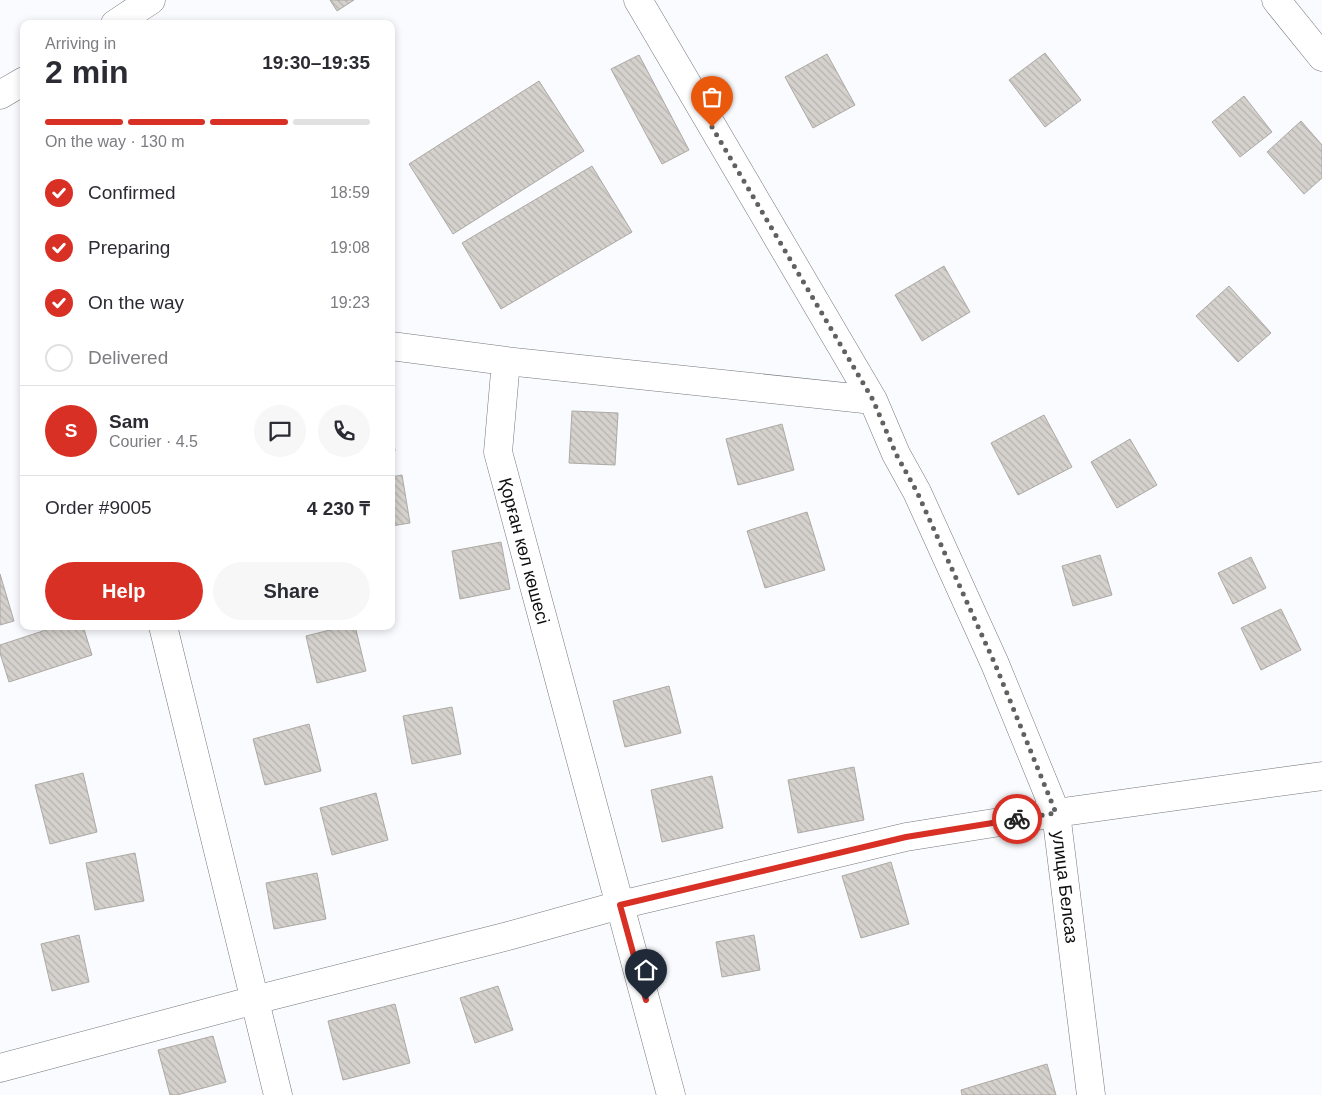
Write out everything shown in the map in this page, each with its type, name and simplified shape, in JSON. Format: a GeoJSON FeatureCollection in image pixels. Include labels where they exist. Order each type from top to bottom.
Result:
{"type":"FeatureCollection","features":[{"type":"Feature","properties":{"kind":"street"},"geometry":{"type":"LineString","coordinates":[[121,20],[152,0]]}},
{"type":"Feature","properties":{"kind":"street","name":"улица Белсаз"},"geometry":{"type":"LineString","coordinates":[[638,0],[873,400],[896,454],[917,492],[995,664],[1056,813],[1091,1095]]}},
{"type":"Feature","properties":{"kind":"street"},"geometry":{"type":"LineString","coordinates":[[1276,0],[1322,57]]}},
{"type":"Feature","properties":{"kind":"street"},"geometry":{"type":"LineString","coordinates":[[0,95],[20,83]]}},
{"type":"Feature","properties":{"kind":"street"},"geometry":{"type":"LineString","coordinates":[[395,347],[506,361],[873,400]]}},
{"type":"Feature","properties":{"kind":"street","name":"Қорған көл көшесі"},"geometry":{"type":"LineString","coordinates":[[506,361],[498,452],[671,1095]]}},
{"type":"Feature","properties":{"kind":"street"},"geometry":{"type":"LineString","coordinates":[[163,630],[278,1095]]}},
{"type":"Feature","properties":{"kind":"street"},"geometry":{"type":"LineString","coordinates":[[0,1068],[255,1000],[508,936],[620,905],[906,837],[1056,813],[1322,776]]}},
{"type":"Feature","properties":{"kind":"building"},"geometry":{"type":"Polygon","coordinates":[[[330,0],[354,0],[337,11],[330,0]]]}},
{"type":"Feature","properties":{"kind":"building"},"geometry":{"type":"Polygon","coordinates":[[[1045,53],[1081,100],[1045,127],[1009,80],[1045,53]]]}},
{"type":"Feature","properties":{"kind":"building"},"geometry":{"type":"Polygon","coordinates":[[[827,54],[855,105],[813,128],[785,77],[827,54]]]}},
{"type":"Feature","properties":{"kind":"building"},"geometry":{"type":"Polygon","coordinates":[[[639,55],[689,150],[662,164],[611,69],[639,55]]]}},
{"type":"Feature","properties":{"kind":"building"},"geometry":{"type":"Polygon","coordinates":[[[539,81],[584,151],[453,234],[409,164],[539,81]]]}},
{"type":"Feature","properties":{"kind":"building"},"geometry":{"type":"Polygon","coordinates":[[[1244,96],[1272,132],[1240,157],[1212,122],[1244,96]]]}},
{"type":"Feature","properties":{"kind":"building"},"geometry":{"type":"Polygon","coordinates":[[[1301,121],[1322,145],[1322,178],[1304,194],[1267,152],[1301,121]]]}},
{"type":"Feature","properties":{"kind":"building"},"geometry":{"type":"Polygon","coordinates":[[[592,166],[632,232],[501,309],[462,243],[592,166]]]}},
{"type":"Feature","properties":{"kind":"building"},"geometry":{"type":"Polygon","coordinates":[[[944,266],[970,312],[922,341],[895,295],[944,266]]]}},
{"type":"Feature","properties":{"kind":"building"},"geometry":{"type":"Polygon","coordinates":[[[1229,286],[1271,333],[1238,362],[1196,316],[1229,286]]]}},
{"type":"Feature","properties":{"kind":"building"},"geometry":{"type":"Polygon","coordinates":[[[572,411],[618,413],[615,465],[569,463],[572,411]]]}},
{"type":"Feature","properties":{"kind":"building"},"geometry":{"type":"Polygon","coordinates":[[[1044,415],[1072,467],[1018,495],[991,443],[1044,415]]]}},
{"type":"Feature","properties":{"kind":"building"},"geometry":{"type":"Polygon","coordinates":[[[782,424],[794,470],[738,485],[726,439],[782,424]]]}},
{"type":"Feature","properties":{"kind":"building"},"geometry":{"type":"Polygon","coordinates":[[[1130,439],[1157,485],[1117,508],[1091,462],[1130,439]]]}},
{"type":"Feature","properties":{"kind":"building"},"geometry":{"type":"Polygon","coordinates":[[[402,475],[410,523],[395,525],[395,476],[402,475]]]}},
{"type":"Feature","properties":{"kind":"building"},"geometry":{"type":"Polygon","coordinates":[[[807,512],[825,570],[765,588],[747,531],[807,512]]]}},
{"type":"Feature","properties":{"kind":"building"},"geometry":{"type":"Polygon","coordinates":[[[501,542],[510,589],[460,599],[452,551],[501,542]]]}},
{"type":"Feature","properties":{"kind":"building"},"geometry":{"type":"Polygon","coordinates":[[[1100,555],[1112,595],[1073,606],[1062,566],[1100,555]]]}},
{"type":"Feature","properties":{"kind":"building"},"geometry":{"type":"Polygon","coordinates":[[[1251,557],[1266,588],[1233,604],[1218,573],[1251,557]]]}},
{"type":"Feature","properties":{"kind":"building"},"geometry":{"type":"Polygon","coordinates":[[[0,574],[14,621],[0,625],[0,574]]]}},
{"type":"Feature","properties":{"kind":"building"},"geometry":{"type":"Polygon","coordinates":[[[1281,609],[1301,650],[1261,670],[1241,628],[1281,609]]]}},
{"type":"Feature","properties":{"kind":"building"},"geometry":{"type":"Polygon","coordinates":[[[46,630],[84,630],[92,655],[9,682],[0,653],[0,645],[46,630]]]}},
{"type":"Feature","properties":{"kind":"building"},"geometry":{"type":"Polygon","coordinates":[[[330,630],[356,630],[366,671],[317,683],[306,636],[330,630]]]}},
{"type":"Feature","properties":{"kind":"building"},"geometry":{"type":"Polygon","coordinates":[[[669,686],[681,733],[625,747],[613,701],[669,686]]]}},
{"type":"Feature","properties":{"kind":"building"},"geometry":{"type":"Polygon","coordinates":[[[452,707],[461,754],[412,764],[403,716],[452,707]]]}},
{"type":"Feature","properties":{"kind":"building"},"geometry":{"type":"Polygon","coordinates":[[[309,724],[321,771],[265,785],[253,739],[309,724]]]}},
{"type":"Feature","properties":{"kind":"building"},"geometry":{"type":"Polygon","coordinates":[[[854,767],[864,820],[798,833],[788,780],[854,767]]]}},
{"type":"Feature","properties":{"kind":"building"},"geometry":{"type":"Polygon","coordinates":[[[83,773],[97,832],[50,844],[35,785],[83,773]]]}},
{"type":"Feature","properties":{"kind":"building"},"geometry":{"type":"Polygon","coordinates":[[[712,776],[723,828],[662,842],[651,790],[712,776]]]}},
{"type":"Feature","properties":{"kind":"building"},"geometry":{"type":"Polygon","coordinates":[[[376,793],[388,840],[332,855],[320,808],[376,793]]]}},
{"type":"Feature","properties":{"kind":"building"},"geometry":{"type":"Polygon","coordinates":[[[135,853],[144,901],[95,910],[86,863],[135,853]]]}},
{"type":"Feature","properties":{"kind":"building"},"geometry":{"type":"Polygon","coordinates":[[[891,862],[909,924],[861,938],[842,876],[891,862]]]}},
{"type":"Feature","properties":{"kind":"building"},"geometry":{"type":"Polygon","coordinates":[[[317,873],[326,919],[274,929],[266,883],[317,873]]]}},
{"type":"Feature","properties":{"kind":"building"},"geometry":{"type":"Polygon","coordinates":[[[79,935],[89,982],[52,991],[41,944],[79,935]]]}},
{"type":"Feature","properties":{"kind":"building"},"geometry":{"type":"Polygon","coordinates":[[[754,935],[760,970],[722,977],[716,942],[754,935]]]}},
{"type":"Feature","properties":{"kind":"building"},"geometry":{"type":"Polygon","coordinates":[[[498,986],[513,1030],[475,1043],[460,998],[498,986]]]}},
{"type":"Feature","properties":{"kind":"building"},"geometry":{"type":"Polygon","coordinates":[[[395,1004],[410,1063],[343,1080],[328,1021],[395,1004]]]}},
{"type":"Feature","properties":{"kind":"building"},"geometry":{"type":"Polygon","coordinates":[[[213,1036],[226,1082],[177,1095],[170,1095],[158,1050],[213,1036]]]}},
{"type":"Feature","properties":{"kind":"building"},"geometry":{"type":"Polygon","coordinates":[[[1047,1064],[1056,1095],[962,1095],[961,1090],[1047,1064]]]}},
{"type":"Feature","properties":{"kind":"way so far"},"geometry":{"type":"LineString","coordinates":[[712,127],[873,400],[896,454],[917,492],[995,664],[1056,813],[1017,819]]}},
{"type":"Feature","properties":{"kind":"route"},"geometry":{"type":"LineString","coordinates":[[646,1000],[620,905],[906,837],[1017,819]]}}]}
